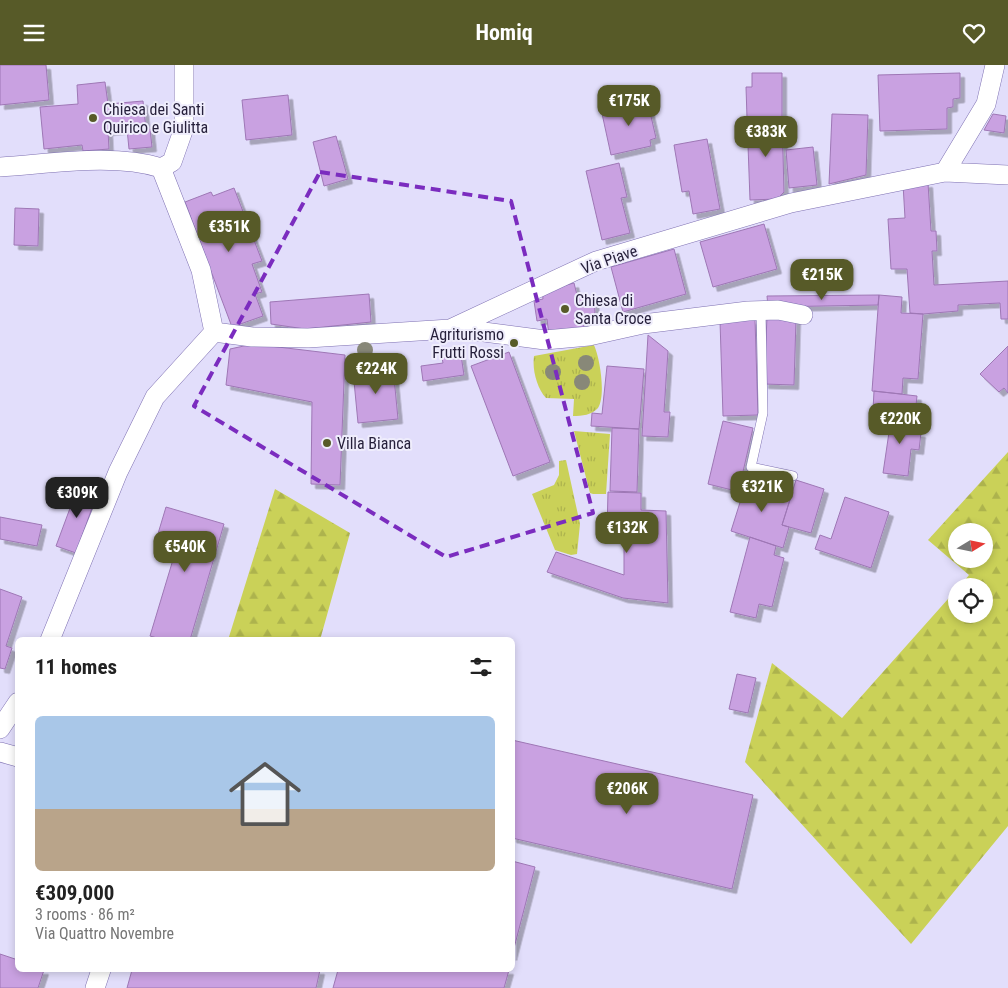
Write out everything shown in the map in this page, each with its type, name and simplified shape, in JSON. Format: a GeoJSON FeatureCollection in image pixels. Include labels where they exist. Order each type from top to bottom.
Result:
{"type":"FeatureCollection","features":[{"type":"Feature","properties":{"kind":"street"},"geometry":{"type":"LineString","coordinates":[[51,637],[118,472],[155,397],[214,332],[201,270],[166,165],[184,128],[184,65]]}},
{"type":"Feature","properties":{"kind":"street"},"geometry":{"type":"LineString","coordinates":[[945,172],[986,103],[995,65]]}},
{"type":"Feature","properties":{"kind":"street"},"geometry":{"type":"LineString","coordinates":[[0,167],[112,160],[166,165]]}},
{"type":"Feature","properties":{"kind":"street","name":"Via Piave"},"geometry":{"type":"LineString","coordinates":[[214,332],[252,337],[308,339],[453,328],[596,261],[791,203],[945,172],[1008,175]]}},
{"type":"Feature","properties":{"kind":"street"},"geometry":{"type":"LineString","coordinates":[[453,328],[545,340],[589,336],[643,324],[696,317],[761,311],[778,311],[803,315]]}},
{"type":"Feature","properties":{"kind":"street"},"geometry":{"type":"LineString","coordinates":[[0,729],[15,706]]}},
{"type":"Feature","properties":{"kind":"street"},"geometry":{"type":"LineString","coordinates":[[0,752],[15,756]]}},
{"type":"Feature","properties":{"kind":"street"},"geometry":{"type":"LineString","coordinates":[[94,988],[101,972]]}},
{"type":"Feature","properties":{"kind":"lane"},"geometry":{"type":"LineString","coordinates":[[761,311],[763,413],[751,467],[793,476]]}},
{"type":"Feature","properties":{"kind":"highlighted area"},"geometry":{"type":"Polygon","coordinates":[[[320,172],[511,201],[593,513],[446,557],[194,406],[320,172]]]}},
{"type":"Feature","properties":{"kind":"green space"},"geometry":{"type":"Polygon","coordinates":[[[594,345],[602,386],[600,402],[598,408],[590,414],[573,416],[574,399],[546,398],[543,394],[535,373],[534,356],[594,345]]]}},
{"type":"Feature","properties":{"kind":"green space"},"geometry":{"type":"Polygon","coordinates":[[[574,431],[610,434],[606,494],[590,493],[574,431]]]}},
{"type":"Feature","properties":{"kind":"green space"},"geometry":{"type":"Polygon","coordinates":[[[1008,452],[1008,826],[911,944],[745,762],[772,663],[842,718],[948,599],[948,623],[993,623],[993,578],[967,578],[969,575],[961,568],[993,568],[993,523],[948,523],[948,557],[928,540],[1008,452]]]}},
{"type":"Feature","properties":{"kind":"green space"},"geometry":{"type":"Polygon","coordinates":[[[566,460],[580,524],[577,554],[571,555],[555,550],[532,494],[554,485],[559,475],[559,461],[566,460]]]}},
{"type":"Feature","properties":{"kind":"green space"},"geometry":{"type":"Polygon","coordinates":[[[275,489],[350,533],[321,637],[229,637],[275,489]]]}},
{"type":"Feature","properties":{"kind":"building"},"geometry":{"type":"Polygon","coordinates":[[[0,65],[46,65],[49,100],[0,105],[0,65]]]}},
{"type":"Feature","properties":{"kind":"building"},"geometry":{"type":"Polygon","coordinates":[[[752,73],[782,73],[782,117],[747,118],[746,87],[752,87],[752,73]]]}},
{"type":"Feature","properties":{"kind":"building"},"geometry":{"type":"Polygon","coordinates":[[[960,73],[960,98],[953,99],[953,107],[947,108],[947,129],[880,131],[878,75],[960,73]]]}},
{"type":"Feature","properties":{"kind":"building","name":"Chiesa dei Santi Quirico e Giulitta"},"geometry":{"type":"Polygon","coordinates":[[[105,82],[108,104],[143,101],[146,129],[150,129],[152,147],[129,149],[127,129],[108,131],[109,149],[83,151],[82,145],[44,149],[40,107],[78,104],[77,85],[105,82]]]}},
{"type":"Feature","properties":{"kind":"building"},"geometry":{"type":"Polygon","coordinates":[[[288,95],[292,135],[246,140],[242,100],[288,95]]]}},
{"type":"Feature","properties":{"kind":"building"},"geometry":{"type":"Polygon","coordinates":[[[647,99],[656,138],[650,140],[651,146],[611,155],[601,109],[647,99]]]}},
{"type":"Feature","properties":{"kind":"building"},"geometry":{"type":"Polygon","coordinates":[[[832,114],[868,115],[866,175],[829,184],[832,114]]]}},
{"type":"Feature","properties":{"kind":"building"},"geometry":{"type":"Polygon","coordinates":[[[993,114],[1006,116],[1004,133],[984,130],[993,114]]]}},
{"type":"Feature","properties":{"kind":"building"},"geometry":{"type":"Polygon","coordinates":[[[782,117],[784,192],[777,199],[750,200],[747,118],[782,117]]]}},
{"type":"Feature","properties":{"kind":"building"},"geometry":{"type":"Polygon","coordinates":[[[336,136],[348,179],[324,186],[313,142],[336,136]]]}},
{"type":"Feature","properties":{"kind":"building"},"geometry":{"type":"Polygon","coordinates":[[[707,139],[720,209],[693,214],[689,191],[682,192],[674,145],[707,139]]]}},
{"type":"Feature","properties":{"kind":"building"},"geometry":{"type":"Polygon","coordinates":[[[813,147],[817,185],[789,188],[786,150],[813,147]]]}},
{"type":"Feature","properties":{"kind":"building"},"geometry":{"type":"Polygon","coordinates":[[[619,163],[627,197],[621,198],[630,233],[602,240],[586,171],[619,163]]]}},
{"type":"Feature","properties":{"kind":"building"},"geometry":{"type":"Polygon","coordinates":[[[928,183],[931,231],[936,231],[937,251],[932,251],[934,285],[1008,281],[1008,319],[1001,319],[1000,303],[958,305],[958,311],[923,314],[910,313],[907,269],[891,269],[888,219],[905,218],[903,184],[928,183]]]}},
{"type":"Feature","properties":{"kind":"building"},"geometry":{"type":"Polygon","coordinates":[[[234,188],[262,261],[252,264],[262,292],[255,294],[263,316],[232,327],[185,202],[211,192],[213,196],[234,188]]]}},
{"type":"Feature","properties":{"kind":"building"},"geometry":{"type":"Polygon","coordinates":[[[15,208],[39,209],[38,246],[14,245],[15,208]]]}},
{"type":"Feature","properties":{"kind":"building"},"geometry":{"type":"Polygon","coordinates":[[[764,224],[777,269],[713,287],[700,242],[764,224]]]}},
{"type":"Feature","properties":{"kind":"building"},"geometry":{"type":"Polygon","coordinates":[[[674,249],[686,294],[623,312],[611,267],[674,249]]]}},
{"type":"Feature","properties":{"kind":"building","name":"Chiesa di Santa Croce"},"geometry":{"type":"Polygon","coordinates":[[[574,283],[577,295],[584,294],[594,300],[595,312],[593,317],[589,321],[583,321],[585,333],[549,336],[547,319],[537,321],[534,301],[543,299],[542,291],[574,283]]]}},
{"type":"Feature","properties":{"kind":"building"},"geometry":{"type":"Polygon","coordinates":[[[369,294],[371,322],[305,329],[271,324],[270,302],[369,294]]]}},
{"type":"Feature","properties":{"kind":"building"},"geometry":{"type":"Polygon","coordinates":[[[879,295],[902,297],[901,313],[923,314],[918,379],[903,378],[902,394],[872,391],[879,295]]]}},
{"type":"Feature","properties":{"kind":"building"},"geometry":{"type":"Polygon","coordinates":[[[879,295],[878,305],[768,307],[767,296],[879,295]]]}},
{"type":"Feature","properties":{"kind":"building"},"geometry":{"type":"Polygon","coordinates":[[[767,317],[796,319],[794,385],[764,384],[767,317]]]}},
{"type":"Feature","properties":{"kind":"building"},"geometry":{"type":"Polygon","coordinates":[[[755,320],[758,415],[723,416],[720,321],[755,320]]]}},
{"type":"Feature","properties":{"kind":"building"},"geometry":{"type":"Polygon","coordinates":[[[648,335],[668,351],[664,412],[670,412],[668,437],[642,436],[648,335]]]}},
{"type":"Feature","properties":{"kind":"building","name":"Villa Bianca"},"geometry":{"type":"Polygon","coordinates":[[[253,344],[345,355],[340,485],[311,484],[312,402],[226,385],[230,349],[253,344]]]}},
{"type":"Feature","properties":{"kind":"building"},"geometry":{"type":"Polygon","coordinates":[[[1008,346],[1008,393],[1004,388],[999,392],[980,374],[1008,346]]]}},
{"type":"Feature","properties":{"kind":"building"},"geometry":{"type":"Polygon","coordinates":[[[509,352],[550,462],[513,476],[471,366],[509,352]]]}},
{"type":"Feature","properties":{"kind":"building"},"geometry":{"type":"Polygon","coordinates":[[[461,355],[464,375],[423,381],[421,366],[443,363],[442,358],[461,355]]]}},
{"type":"Feature","properties":{"kind":"building"},"geometry":{"type":"Polygon","coordinates":[[[607,366],[644,369],[639,429],[591,426],[592,413],[602,414],[607,366]]]}},
{"type":"Feature","properties":{"kind":"building"},"geometry":{"type":"Polygon","coordinates":[[[393,367],[398,419],[358,423],[353,371],[393,367]]]}},
{"type":"Feature","properties":{"kind":"building"},"geometry":{"type":"Polygon","coordinates":[[[874,391],[917,396],[915,415],[873,410],[874,391]]]}},
{"type":"Feature","properties":{"kind":"building"},"geometry":{"type":"Polygon","coordinates":[[[892,412],[912,415],[910,432],[921,433],[919,450],[911,449],[908,476],[883,473],[892,412]]]}},
{"type":"Feature","properties":{"kind":"building"},"geometry":{"type":"Polygon","coordinates":[[[723,421],[753,428],[742,476],[748,477],[744,493],[708,484],[723,421]]]}},
{"type":"Feature","properties":{"kind":"building"},"geometry":{"type":"Polygon","coordinates":[[[612,428],[639,429],[637,492],[610,491],[612,428]]]}},
{"type":"Feature","properties":{"kind":"building"},"geometry":{"type":"Polygon","coordinates":[[[748,477],[778,486],[790,500],[782,525],[789,527],[783,548],[731,531],[748,477]]]}},
{"type":"Feature","properties":{"kind":"building"},"geometry":{"type":"Polygon","coordinates":[[[796,480],[824,489],[811,533],[782,525],[796,480]]]}},
{"type":"Feature","properties":{"kind":"building"},"geometry":{"type":"Polygon","coordinates":[[[79,484],[98,491],[76,553],[56,546],[79,484]]]}},
{"type":"Feature","properties":{"kind":"building"},"geometry":{"type":"Polygon","coordinates":[[[608,492],[641,493],[641,510],[666,511],[668,603],[623,598],[547,572],[556,552],[624,575],[624,531],[607,532],[608,492]]]}},
{"type":"Feature","properties":{"kind":"building"},"geometry":{"type":"Polygon","coordinates":[[[845,497],[889,512],[871,568],[815,549],[820,535],[831,539],[845,497]]]}},
{"type":"Feature","properties":{"kind":"building"},"geometry":{"type":"Polygon","coordinates":[[[166,507],[224,524],[191,637],[150,636],[178,543],[157,537],[166,507]]]}},
{"type":"Feature","properties":{"kind":"building"},"geometry":{"type":"Polygon","coordinates":[[[0,517],[42,525],[37,546],[0,539],[0,517]]]}},
{"type":"Feature","properties":{"kind":"building"},"geometry":{"type":"Polygon","coordinates":[[[750,537],[776,546],[774,555],[784,558],[772,607],[759,604],[756,618],[730,612],[750,537]]]}},
{"type":"Feature","properties":{"kind":"building"},"geometry":{"type":"Polygon","coordinates":[[[0,589],[22,597],[6,646],[12,648],[5,669],[0,668],[0,589]]]}},
{"type":"Feature","properties":{"kind":"building"},"geometry":{"type":"Polygon","coordinates":[[[737,674],[756,678],[748,713],[729,709],[737,674]]]}},
{"type":"Feature","properties":{"kind":"building"},"geometry":{"type":"Polygon","coordinates":[[[515,741],[753,795],[732,889],[515,839],[515,741]]]}},
{"type":"Feature","properties":{"kind":"building"},"geometry":{"type":"Polygon","coordinates":[[[515,862],[535,867],[515,944],[515,862]]]}},
{"type":"Feature","properties":{"kind":"building"},"geometry":{"type":"Polygon","coordinates":[[[0,954],[15,959],[15,972],[43,972],[38,988],[0,988],[0,954]]]}},
{"type":"Feature","properties":{"kind":"building"},"geometry":{"type":"Polygon","coordinates":[[[131,972],[320,972],[316,988],[127,988],[131,972]]]}},
{"type":"Feature","properties":{"kind":"building"},"geometry":{"type":"Polygon","coordinates":[[[337,972],[508,972],[504,988],[333,988],[337,972]]]}},
{"type":"Feature","properties":{"kind":"place","name":"Chiesa dei Santi Quirico e Giulitta"},"geometry":{"type":"Point","coordinates":[93,118]}},
{"type":"Feature","properties":{"kind":"place","name":"Chiesa di Santa Croce"},"geometry":{"type":"Point","coordinates":[565,309]}},
{"type":"Feature","properties":{"kind":"place","name":"Agriturismo Frutti Rossi"},"geometry":{"type":"Point","coordinates":[514,343]}},
{"type":"Feature","properties":{"kind":"place","name":"Villa Bianca"},"geometry":{"type":"Point","coordinates":[327,443]}}]}
